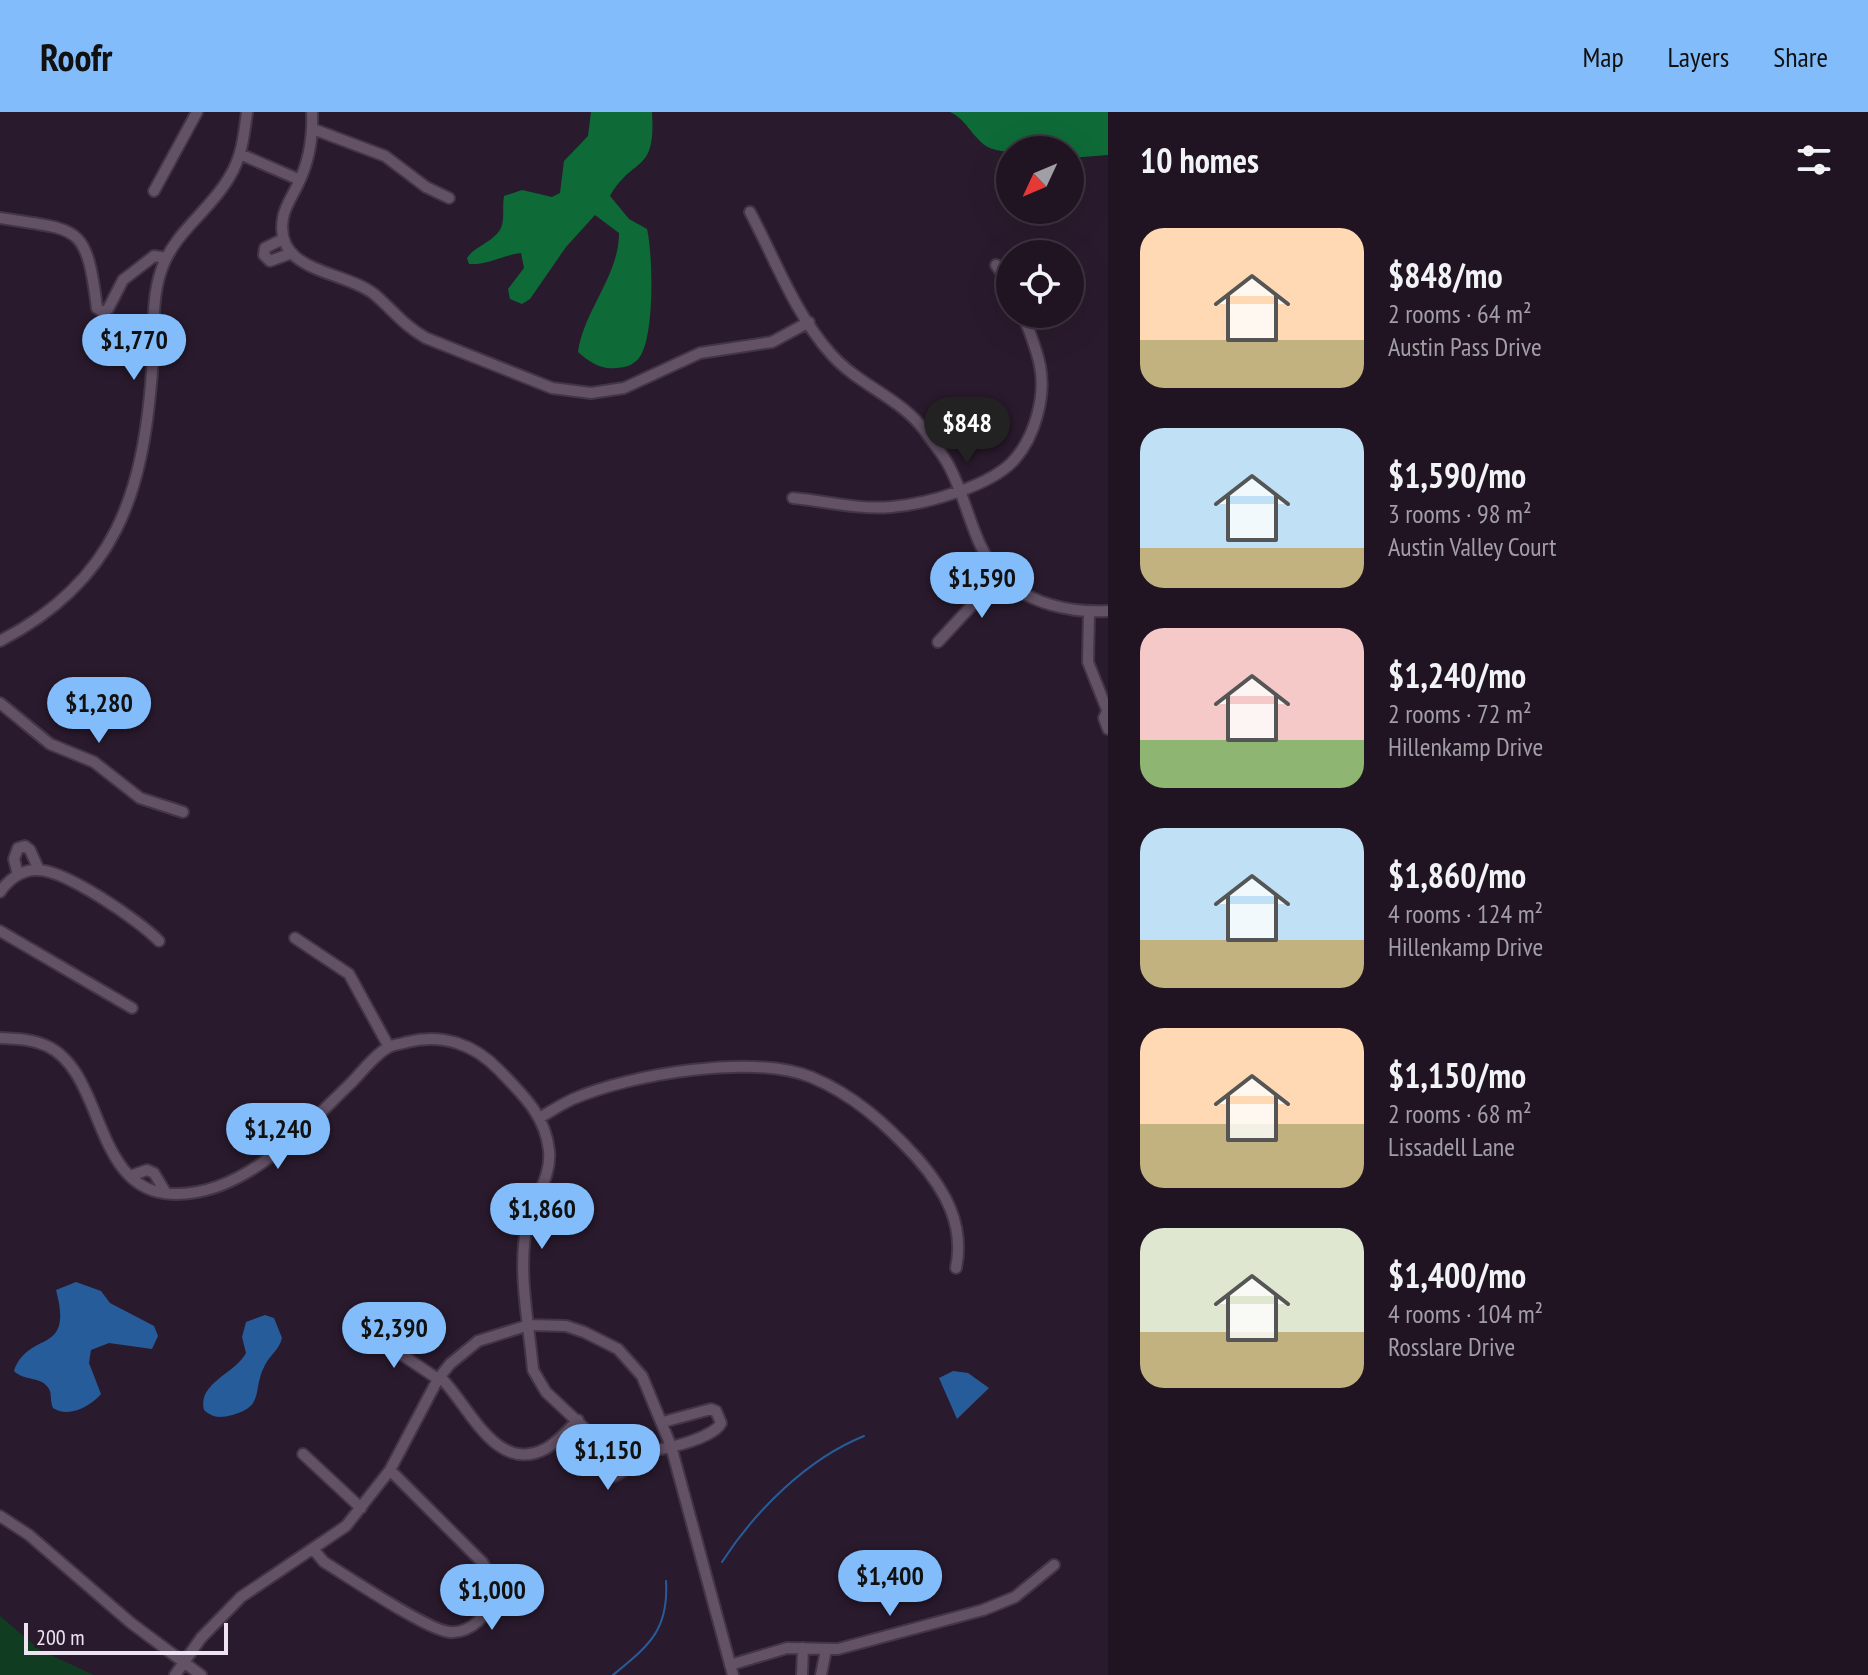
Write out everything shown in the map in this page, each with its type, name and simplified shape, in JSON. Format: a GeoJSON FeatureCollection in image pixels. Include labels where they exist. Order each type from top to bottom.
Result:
{"type":"FeatureCollection","features":[{"type":"Feature","properties":{"kind":"street"},"geometry":{"type":"LineString","coordinates":[[154,191],[197,112]]}},
{"type":"Feature","properties":{"kind":"street"},"geometry":{"type":"LineString","coordinates":[[0,641],[43,618],[84,581],[112,539],[130,497],[150,401],[155,294],[166,258],[177,237],[229,178],[240,154],[247,112]]}},
{"type":"Feature","properties":{"kind":"street"},"geometry":{"type":"LineString","coordinates":[[312,112],[313,129],[300,180],[283,219],[283,239],[297,260],[313,270],[335,274],[375,295],[408,328],[426,338],[552,388],[580,394],[624,388],[700,353],[772,342],[809,322]]}},
{"type":"Feature","properties":{"kind":"street"},"geometry":{"type":"LineString","coordinates":[[313,129],[377,152],[426,187],[449,198]]}},
{"type":"Feature","properties":{"kind":"street"},"geometry":{"type":"LineString","coordinates":[[240,154],[300,180]]}},
{"type":"Feature","properties":{"kind":"street"},"geometry":{"type":"LineString","coordinates":[[750,212],[809,322],[833,356],[923,428],[949,467],[986,554],[1000,575],[1040,601],[1089,612],[1108,611]]}},
{"type":"Feature","properties":{"kind":"street"},"geometry":{"type":"LineString","coordinates":[[0,218],[47,224],[80,238],[93,271],[97,308],[103,312],[108,309],[123,280],[154,256],[166,258]]}},
{"type":"Feature","properties":{"kind":"street"},"geometry":{"type":"LineString","coordinates":[[283,239],[265,248],[264,255],[270,261],[276,261],[292,253]]}},
{"type":"Feature","properties":{"kind":"street"},"geometry":{"type":"LineString","coordinates":[[793,498],[889,508],[920,503],[959,491],[993,475],[1014,460],[1027,442],[1041,395],[1040,367],[1027,328]]}},
{"type":"Feature","properties":{"kind":"street"},"geometry":{"type":"LineString","coordinates":[[938,642],[1000,575]]}},
{"type":"Feature","properties":{"kind":"street"},"geometry":{"type":"LineString","coordinates":[[1089,612],[1088,662],[1108,710],[1104,718],[1108,729]]}},
{"type":"Feature","properties":{"kind":"street"},"geometry":{"type":"LineString","coordinates":[[0,703],[50,744],[94,762],[140,798],[183,812]]}},
{"type":"Feature","properties":{"kind":"street"},"geometry":{"type":"LineString","coordinates":[[18,875],[14,859],[18,848],[25,846],[39,870]]}},
{"type":"Feature","properties":{"kind":"street"},"geometry":{"type":"LineString","coordinates":[[0,892],[6,882],[18,875],[39,870],[62,876],[144,925],[159,941]]}},
{"type":"Feature","properties":{"kind":"street"},"geometry":{"type":"LineString","coordinates":[[0,931],[132,1008]]}},
{"type":"Feature","properties":{"kind":"street"},"geometry":{"type":"LineString","coordinates":[[295,938],[349,974],[389,1047]]}},
{"type":"Feature","properties":{"kind":"street"},"geometry":{"type":"LineString","coordinates":[[0,1038],[25,1039],[49,1047],[64,1059],[76,1075],[110,1149],[130,1176],[148,1188],[176,1194],[211,1187],[237,1177],[265,1160],[389,1047],[424,1037],[463,1044],[491,1062],[541,1117],[549,1153],[547,1175],[526,1235],[529,1325],[533,1370],[538,1381],[546,1392],[614,1453],[627,1455],[671,1446],[714,1433],[721,1423],[720,1417],[711,1409],[663,1422]]}},
{"type":"Feature","properties":{"kind":"street"},"geometry":{"type":"LineString","coordinates":[[541,1117],[572,1100],[598,1091],[636,1079],[676,1072],[754,1068],[784,1069],[809,1076],[863,1105],[895,1134],[927,1170],[954,1217],[960,1246],[956,1268]]}},
{"type":"Feature","properties":{"kind":"street"},"geometry":{"type":"LineString","coordinates":[[175,1675],[201,1638],[241,1597],[338,1533],[361,1508],[390,1470],[439,1378],[478,1341],[529,1325],[566,1326],[618,1349],[642,1376],[671,1446],[732,1670],[787,1648],[826,1650],[860,1643],[1004,1603],[1023,1592],[1054,1565]]}},
{"type":"Feature","properties":{"kind":"street"},"geometry":{"type":"LineString","coordinates":[[368,1332],[453,1388],[483,1432],[495,1445],[509,1451],[527,1455],[544,1450],[578,1420]]}},
{"type":"Feature","properties":{"kind":"street"},"geometry":{"type":"LineString","coordinates":[[614,1453],[608,1469],[615,1476],[622,1472],[627,1455]]}},
{"type":"Feature","properties":{"kind":"street"},"geometry":{"type":"LineString","coordinates":[[303,1454],[361,1508]]}},
{"type":"Feature","properties":{"kind":"street"},"geometry":{"type":"LineString","coordinates":[[313,1549],[324,1562],[441,1630],[466,1629],[481,1619],[494,1595],[488,1570],[390,1470]]}},
{"type":"Feature","properties":{"kind":"street"},"geometry":{"type":"LineString","coordinates":[[0,1516],[29,1535],[131,1623],[201,1675]]}},
{"type":"Feature","properties":{"kind":"street"},"geometry":{"type":"LineString","coordinates":[[802,1675],[803,1648]]}},
{"type":"Feature","properties":{"kind":"street"},"geometry":{"type":"LineString","coordinates":[[821,1675],[826,1650]]}},
{"type":"Feature","properties":{"kind":"green space"},"geometry":{"type":"Polygon","coordinates":[[[591,112],[652,112],[647,155],[610,196],[629,219],[647,229],[651,257],[648,333],[639,358],[626,367],[606,368],[578,352],[581,337],[613,264],[619,233],[595,215],[566,247],[530,299],[522,304],[510,299],[508,289],[524,268],[521,253],[476,264],[469,264],[467,258],[501,228],[504,196],[522,190],[552,197],[560,193],[564,161],[588,136],[591,112]]]}},
{"type":"Feature","properties":{"kind":"green space"},"geometry":{"type":"Polygon","coordinates":[[[950,112],[1108,112],[1108,155],[1084,157],[1084,136],[996,136],[996,149],[981,142],[950,112]]]}},
{"type":"Feature","properties":{"kind":"green space"},"geometry":{"type":"Polygon","coordinates":[[[0,1616],[40,1650],[94,1675],[0,1675],[0,1616]]]}},
{"type":"Feature","properties":{"kind":"water"},"geometry":{"type":"Polygon","coordinates":[[[76,1282],[101,1291],[110,1303],[154,1326],[158,1336],[152,1349],[109,1343],[91,1350],[89,1363],[101,1394],[85,1407],[65,1412],[53,1408],[46,1385],[14,1371],[29,1350],[55,1334],[60,1311],[56,1290],[76,1282]]]}},
{"type":"Feature","properties":{"kind":"water"},"geometry":{"type":"Polygon","coordinates":[[[265,1315],[274,1318],[282,1338],[265,1365],[253,1403],[228,1416],[210,1414],[204,1410],[206,1393],[246,1353],[242,1337],[246,1322],[265,1315]]]}},
{"type":"Feature","properties":{"kind":"water"},"geometry":{"type":"Polygon","coordinates":[[[953,1371],[968,1373],[989,1388],[957,1419],[939,1378],[953,1371]]]}},
{"type":"Feature","properties":{"kind":"waterway"},"geometry":{"type":"LineString","coordinates":[[722,1562],[750,1524],[784,1488],[822,1458],[864,1436]]}},
{"type":"Feature","properties":{"kind":"waterway"},"geometry":{"type":"LineString","coordinates":[[613,1675],[654,1636],[664,1613],[666,1581]]}}]}
